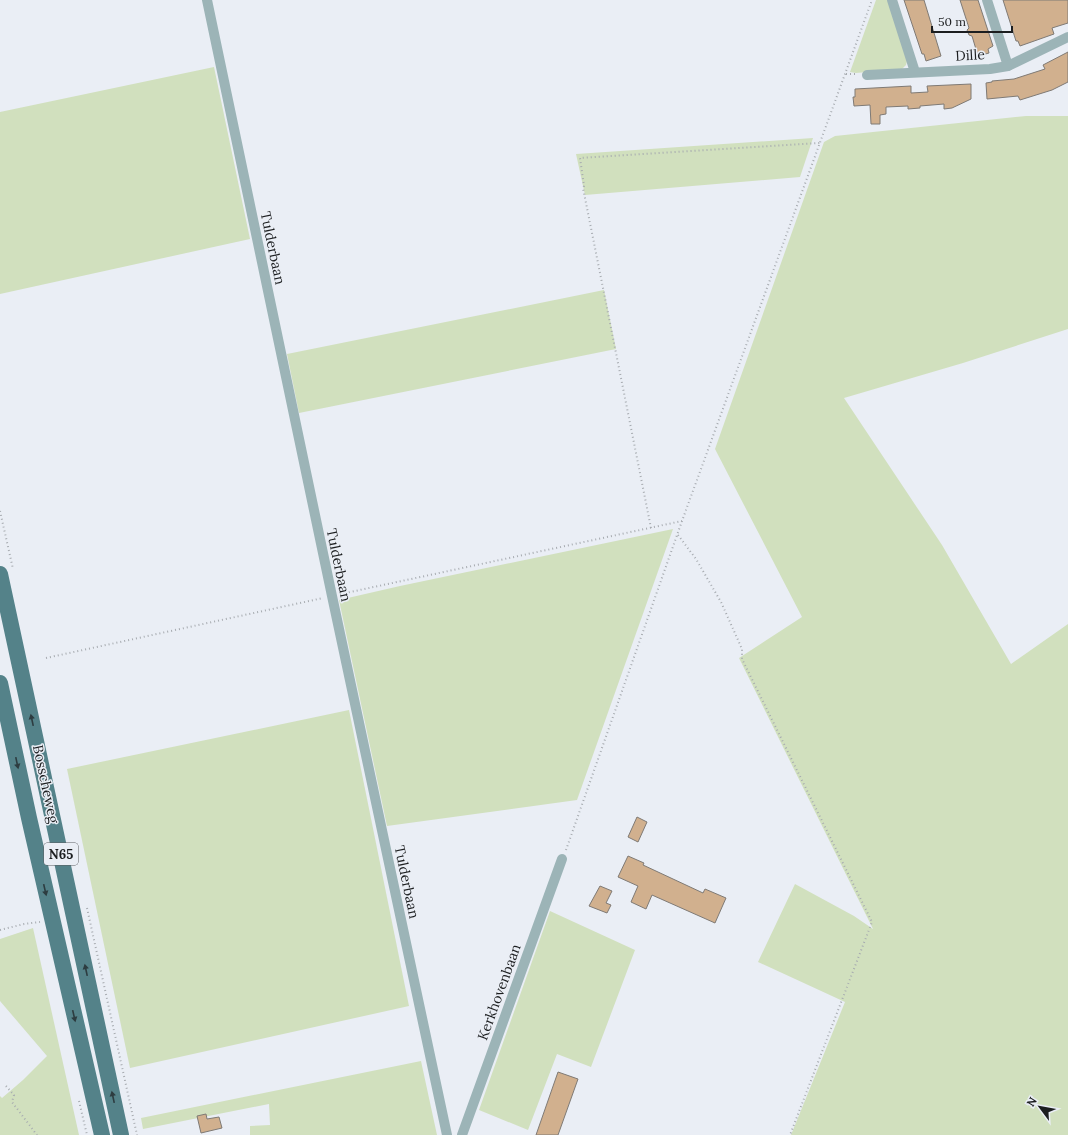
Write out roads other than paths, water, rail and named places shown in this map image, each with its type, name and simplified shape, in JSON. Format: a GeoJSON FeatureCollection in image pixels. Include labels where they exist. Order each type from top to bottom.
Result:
{"type":"FeatureCollection","features":[{"type":"Feature","properties":{"kind":"main road","name":"Bosscheweg"},"geometry":{"type":"LineString","coordinates":[[0,574],[122,1135]]}},
{"type":"Feature","properties":{"kind":"main road","name":"Bosscheweg"},"geometry":{"type":"LineString","coordinates":[[0,684],[29,818],[102,1135]]}},
{"type":"Feature","properties":{"kind":"street","name":"Tulderbaan"},"geometry":{"type":"LineString","coordinates":[[207,0],[447,1135]]}},
{"type":"Feature","properties":{"kind":"street"},"geometry":{"type":"LineString","coordinates":[[892,0],[915,72]]}},
{"type":"Feature","properties":{"kind":"street"},"geometry":{"type":"LineString","coordinates":[[987,0],[1008,66]]}},
{"type":"Feature","properties":{"kind":"street","name":"Dille"},"geometry":{"type":"LineString","coordinates":[[867,75],[990,69],[1008,66],[1068,37]]}},
{"type":"Feature","properties":{"kind":"street","name":"Kerkhovenbaan"},"geometry":{"type":"LineString","coordinates":[[462,1135],[562,859]]}}]}
